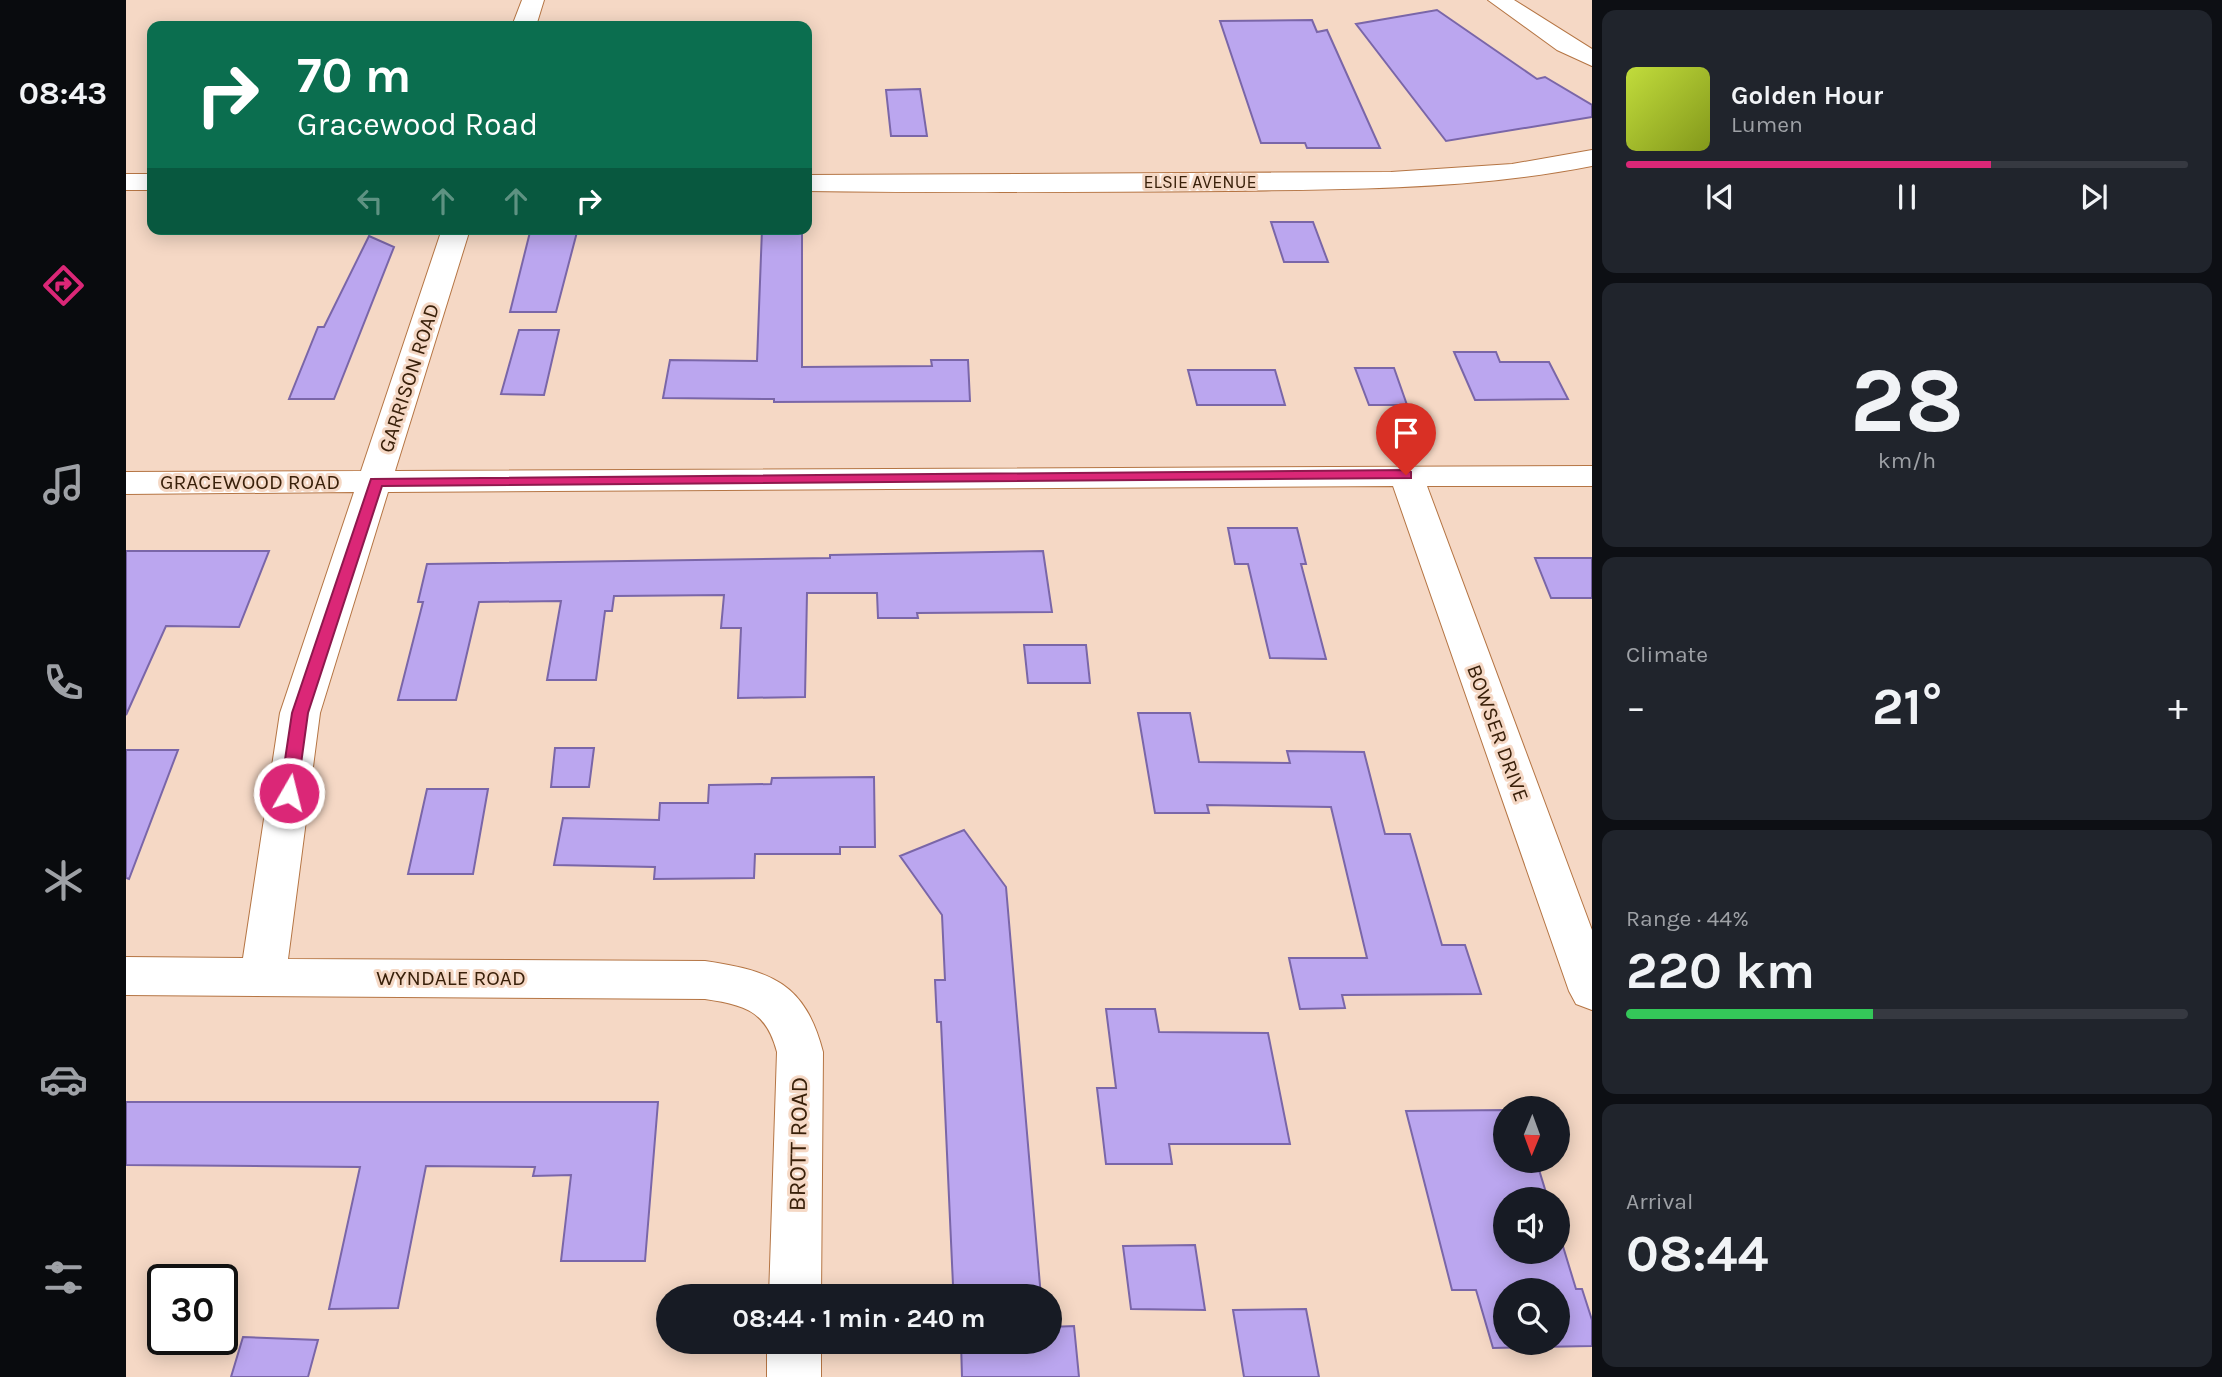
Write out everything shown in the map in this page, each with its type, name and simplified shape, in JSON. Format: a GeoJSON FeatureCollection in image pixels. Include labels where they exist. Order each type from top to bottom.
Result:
{"type":"FeatureCollection","features":[{"type":"Feature","properties":{"kind":"street"},"geometry":{"type":"LineString","coordinates":[[526,21],[533,0]]}},
{"type":"Feature","properties":{"kind":"street"},"geometry":{"type":"LineString","coordinates":[[1499,0],[1565,45],[1592,59]]}},
{"type":"Feature","properties":{"kind":"street","name":"ELSIE AVENUE"},"geometry":{"type":"LineString","coordinates":[[812,183],[1200,183],[1440,179],[1562,165],[1592,158]]}},
{"type":"Feature","properties":{"kind":"street"},"geometry":{"type":"LineString","coordinates":[[126,182],[147,182]]}},
{"type":"Feature","properties":{"kind":"street","name":"GARRISON ROAD"},"geometry":{"type":"LineString","coordinates":[[262,976],[300,713],[454,235]]}},
{"type":"Feature","properties":{"kind":"street","name":"BOWSER DRIVE"},"geometry":{"type":"LineString","coordinates":[[1406,475],[1592,990]]}},
{"type":"Feature","properties":{"kind":"street","name":"GRACEWOOD ROAD"},"geometry":{"type":"LineString","coordinates":[[126,483],[1592,476]]}},
{"type":"Feature","properties":{"kind":"street","name":"WYNDALE ROAD"},"geometry":{"type":"LineString","coordinates":[[126,976],[705,980],[743,985],[773,999]]}},
{"type":"Feature","properties":{"kind":"street","name":"BROTT ROAD"},"geometry":{"type":"LineString","coordinates":[[773,999],[789,1016],[796,1030],[800,1052],[795,1284]]}},
{"type":"Feature","properties":{"kind":"street"},"geometry":{"type":"LineString","coordinates":[[794,1354],[794,1377]]}},
{"type":"Feature","properties":{"kind":"building"},"geometry":{"type":"Polygon","coordinates":[[[1437,10],[1537,79],[1545,77],[1592,105],[1592,117],[1446,141],[1356,24],[1437,10]]]}},
{"type":"Feature","properties":{"kind":"building"},"geometry":{"type":"Polygon","coordinates":[[[1312,20],[1317,32],[1327,30],[1380,148],[1307,148],[1305,143],[1261,143],[1220,21],[1312,20]]]}},
{"type":"Feature","properties":{"kind":"building"},"geometry":{"type":"Polygon","coordinates":[[[920,89],[927,136],[891,136],[886,90],[920,89]]]}},
{"type":"Feature","properties":{"kind":"building"},"geometry":{"type":"Polygon","coordinates":[[[1271,222],[1313,222],[1328,262],[1284,262],[1271,222]]]}},
{"type":"Feature","properties":{"kind":"building"},"geometry":{"type":"Polygon","coordinates":[[[529,235],[576,235],[556,312],[510,312],[529,235]]]}},
{"type":"Feature","properties":{"kind":"building"},"geometry":{"type":"Polygon","coordinates":[[[762,235],[802,235],[802,367],[932,366],[931,360],[968,360],[970,401],[774,402],[774,399],[663,398],[670,360],[757,361],[762,235]]]}},
{"type":"Feature","properties":{"kind":"building"},"geometry":{"type":"Polygon","coordinates":[[[369,236],[394,247],[334,399],[289,399],[318,327],[324,327],[369,236]]]}},
{"type":"Feature","properties":{"kind":"building"},"geometry":{"type":"Polygon","coordinates":[[[519,330],[559,330],[544,395],[501,394],[519,330]]]}},
{"type":"Feature","properties":{"kind":"building"},"geometry":{"type":"Polygon","coordinates":[[[1454,352],[1496,352],[1500,362],[1549,362],[1568,399],[1475,400],[1454,352]]]}},
{"type":"Feature","properties":{"kind":"building"},"geometry":{"type":"Polygon","coordinates":[[[1355,368],[1394,368],[1407,405],[1369,405],[1355,368]]]}},
{"type":"Feature","properties":{"kind":"building"},"geometry":{"type":"Polygon","coordinates":[[[1188,370],[1275,370],[1285,405],[1197,405],[1188,370]]]}},
{"type":"Feature","properties":{"kind":"building"},"geometry":{"type":"Polygon","coordinates":[[[1228,528],[1297,528],[1306,564],[1301,564],[1326,659],[1270,658],[1248,564],[1235,564],[1228,528]]]}},
{"type":"Feature","properties":{"kind":"building"},"geometry":{"type":"Polygon","coordinates":[[[126,551],[269,551],[239,627],[166,626],[126,715],[126,551]]]}},
{"type":"Feature","properties":{"kind":"building"},"geometry":{"type":"Polygon","coordinates":[[[1043,551],[1052,612],[917,613],[918,618],[878,618],[877,593],[807,593],[805,697],[738,698],[741,628],[721,628],[724,595],[614,596],[612,611],[605,611],[596,680],[547,680],[561,601],[479,602],[456,700],[398,700],[423,602],[418,602],[427,564],[830,558],[830,555],[1043,551]]]}},
{"type":"Feature","properties":{"kind":"building"},"geometry":{"type":"Polygon","coordinates":[[[1535,558],[1592,558],[1592,598],[1551,598],[1535,558]]]}},
{"type":"Feature","properties":{"kind":"building"},"geometry":{"type":"Polygon","coordinates":[[[1024,645],[1086,645],[1090,683],[1028,683],[1024,645]]]}},
{"type":"Feature","properties":{"kind":"building"},"geometry":{"type":"Polygon","coordinates":[[[1138,713],[1190,713],[1199,762],[1290,763],[1287,751],[1364,752],[1385,834],[1410,834],[1442,945],[1465,945],[1481,994],[1342,995],[1345,1008],[1300,1009],[1289,958],[1367,958],[1331,807],[1207,805],[1209,813],[1155,813],[1138,713]]]}},
{"type":"Feature","properties":{"kind":"building"},"geometry":{"type":"Polygon","coordinates":[[[555,748],[594,748],[589,787],[551,787],[555,748]]]}},
{"type":"Feature","properties":{"kind":"building"},"geometry":{"type":"Polygon","coordinates":[[[126,750],[178,750],[129,879],[126,878],[126,750]]]}},
{"type":"Feature","properties":{"kind":"building"},"geometry":{"type":"Polygon","coordinates":[[[874,777],[875,847],[840,847],[840,854],[755,854],[754,878],[654,879],[655,867],[554,865],[563,818],[659,820],[660,803],[708,803],[709,785],[771,784],[772,778],[874,777]]]}},
{"type":"Feature","properties":{"kind":"building"},"geometry":{"type":"Polygon","coordinates":[[[427,789],[488,789],[473,874],[408,874],[427,789]]]}},
{"type":"Feature","properties":{"kind":"building"},"geometry":{"type":"Polygon","coordinates":[[[964,830],[1006,887],[1040,1284],[953,1284],[941,1022],[937,1022],[935,980],[945,980],[942,915],[900,856],[964,830]]]}},
{"type":"Feature","properties":{"kind":"building"},"geometry":{"type":"Polygon","coordinates":[[[1106,1009],[1155,1009],[1159,1032],[1268,1033],[1290,1144],[1169,1144],[1172,1164],[1106,1164],[1097,1088],[1116,1088],[1106,1009]]]}},
{"type":"Feature","properties":{"kind":"building"},"geometry":{"type":"Polygon","coordinates":[[[126,1102],[658,1102],[645,1261],[561,1261],[571,1175],[533,1176],[535,1167],[426,1166],[398,1308],[329,1309],[360,1167],[126,1165],[126,1102]]]}},
{"type":"Feature","properties":{"kind":"building"},"geometry":{"type":"Polygon","coordinates":[[[1493,1110],[1493,1173],[1540,1173],[1544,1187],[1493,1187],[1493,1264],[1568,1264],[1576,1289],[1582,1289],[1592,1320],[1592,1346],[1570,1346],[1570,1278],[1493,1278],[1493,1348],[1476,1290],[1452,1290],[1406,1111],[1493,1110]]]}},
{"type":"Feature","properties":{"kind":"building"},"geometry":{"type":"Polygon","coordinates":[[[1195,1245],[1205,1310],[1131,1309],[1123,1246],[1195,1245]]]}},
{"type":"Feature","properties":{"kind":"building"},"geometry":{"type":"Polygon","coordinates":[[[1306,1309],[1319,1377],[1244,1377],[1233,1310],[1306,1309]]]}},
{"type":"Feature","properties":{"kind":"building"},"geometry":{"type":"Polygon","coordinates":[[[1062,1326],[1074,1326],[1079,1377],[962,1377],[961,1354],[1062,1354],[1062,1326]]]}},
{"type":"Feature","properties":{"kind":"building"},"geometry":{"type":"Polygon","coordinates":[[[243,1337],[318,1340],[308,1377],[231,1377],[243,1337]]]}},
{"type":"Feature","properties":{"kind":"route"},"geometry":{"type":"LineString","coordinates":[[289,793],[300,713],[376,482],[1406,475]]}}]}
